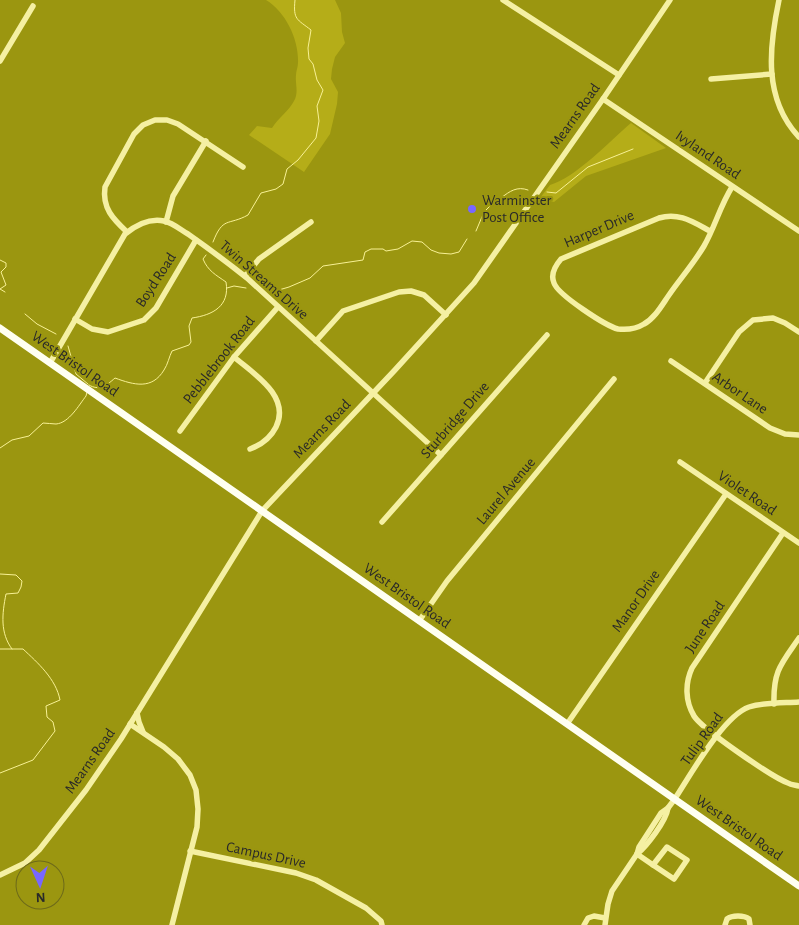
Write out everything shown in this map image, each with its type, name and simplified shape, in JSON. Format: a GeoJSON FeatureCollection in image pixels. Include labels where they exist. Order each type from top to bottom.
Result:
{"type":"FeatureCollection","features":[{"type":"Feature","properties":{"kind":"main road","name":"West Bristol Road"},"geometry":{"type":"LineString","coordinates":[[0,328],[799,886]]}},
{"type":"Feature","properties":{"kind":"street"},"geometry":{"type":"LineString","coordinates":[[503,0],[619,75]]}},
{"type":"Feature","properties":{"kind":"street","name":"Mearns Road"},"geometry":{"type":"LineString","coordinates":[[0,875],[25,863],[39,850],[91,783],[138,712],[262,511],[474,283],[670,0]]}},
{"type":"Feature","properties":{"kind":"street"},"geometry":{"type":"LineString","coordinates":[[779,0],[772,46],[772,74],[775,95],[792,130],[799,137]]}},
{"type":"Feature","properties":{"kind":"street"},"geometry":{"type":"LineString","coordinates":[[0,61],[33,6]]}},
{"type":"Feature","properties":{"kind":"street"},"geometry":{"type":"LineString","coordinates":[[711,79],[772,74]]}},
{"type":"Feature","properties":{"kind":"street","name":"Ivyland Road"},"geometry":{"type":"LineString","coordinates":[[603,99],[799,231]]}},
{"type":"Feature","properties":{"kind":"street"},"geometry":{"type":"LineString","coordinates":[[127,232],[109,213],[104,195],[106,183],[138,129],[155,120],[167,120],[178,124],[206,141],[244,167]]}},
{"type":"Feature","properties":{"kind":"street"},"geometry":{"type":"LineString","coordinates":[[50,363],[127,232],[137,225],[144,223],[166,222],[173,196],[206,141]]}},
{"type":"Feature","properties":{"kind":"street","name":"Harper Drive"},"geometry":{"type":"LineString","coordinates":[[710,232],[688,219],[678,216],[668,215],[659,218],[561,259],[555,267],[552,276],[554,284],[558,291],[566,298],[611,327],[627,330],[635,328],[651,319],[701,250],[710,232],[724,200],[732,187]]}},
{"type":"Feature","properties":{"kind":"street","name":"Twin Streams Drive"},"geometry":{"type":"LineString","coordinates":[[166,222],[196,240],[245,276],[441,456]]}},
{"type":"Feature","properties":{"kind":"street"},"geometry":{"type":"LineString","coordinates":[[245,276],[259,259],[311,222]]}},
{"type":"Feature","properties":{"kind":"street","name":"Boyd Road"},"geometry":{"type":"LineString","coordinates":[[75,319],[92,329],[108,332],[149,317],[196,240]]}},
{"type":"Feature","properties":{"kind":"street"},"geometry":{"type":"LineString","coordinates":[[316,341],[344,311],[399,292],[412,291],[424,295],[446,315]]}},
{"type":"Feature","properties":{"kind":"street","name":"Pebblebrook Road"},"geometry":{"type":"LineString","coordinates":[[180,431],[234,357],[278,307]]}},
{"type":"Feature","properties":{"kind":"street"},"geometry":{"type":"LineString","coordinates":[[704,384],[739,332],[749,322],[761,318],[773,318],[798,330]]}},
{"type":"Feature","properties":{"kind":"street","name":"Sturbridge Drive"},"geometry":{"type":"LineString","coordinates":[[382,522],[547,335]]}},
{"type":"Feature","properties":{"kind":"street"},"geometry":{"type":"LineString","coordinates":[[234,357],[270,389],[280,409],[278,423],[270,437],[260,445],[250,449]]}},
{"type":"Feature","properties":{"kind":"street","name":"Arbor Lane"},"geometry":{"type":"LineString","coordinates":[[671,361],[770,428],[785,434],[799,435]]}},
{"type":"Feature","properties":{"kind":"street","name":"Laurel Avenue"},"geometry":{"type":"LineString","coordinates":[[419,620],[447,581],[614,380]]}},
{"type":"Feature","properties":{"kind":"street","name":"Violet Road"},"geometry":{"type":"LineString","coordinates":[[680,462],[799,543]]}},
{"type":"Feature","properties":{"kind":"street","name":"Manor Drive"},"geometry":{"type":"LineString","coordinates":[[567,724],[726,494]]}},
{"type":"Feature","properties":{"kind":"street","name":"June Road"},"geometry":{"type":"LineString","coordinates":[[783,533],[695,663],[690,674],[687,696],[690,709],[701,725],[772,775],[787,783],[799,786]]}},
{"type":"Feature","properties":{"kind":"street"},"geometry":{"type":"LineString","coordinates":[[774,704],[776,675],[799,638]]}},
{"type":"Feature","properties":{"kind":"street","name":"Tulip Road"},"geometry":{"type":"LineString","coordinates":[[605,925],[612,891],[637,854],[643,850],[653,836],[667,814],[668,808],[726,724],[739,712],[750,707],[799,702]]}},
{"type":"Feature","properties":{"kind":"street"},"geometry":{"type":"LineString","coordinates":[[138,712],[139,722],[145,734]]}},
{"type":"Feature","properties":{"kind":"street"},"geometry":{"type":"LineString","coordinates":[[130,724],[178,759],[190,774],[196,790],[198,809],[196,827],[172,925]]}},
{"type":"Feature","properties":{"kind":"street"},"geometry":{"type":"LineString","coordinates":[[637,854],[653,865],[674,879],[687,860],[667,847],[653,865]]}},
{"type":"Feature","properties":{"kind":"street","name":"Campus Drive"},"geometry":{"type":"LineString","coordinates":[[190,851],[296,873],[316,880],[366,908],[374,914],[382,925]]}},
{"type":"Feature","properties":{"kind":"street"},"geometry":{"type":"LineString","coordinates":[[725,925],[726,919],[729,917],[745,916],[749,919],[750,925]]}},
{"type":"Feature","properties":{"kind":"street"},"geometry":{"type":"LineString","coordinates":[[584,925],[588,918],[605,918]]}},
{"type":"Feature","properties":{"kind":"shaded area"},"geometry":{"type":"Polygon","coordinates":[[[266,0],[335,0],[341,13],[342,32],[345,43],[335,57],[331,79],[338,92],[337,104],[330,134],[304,172],[249,135],[257,126],[272,128],[292,105],[296,94],[298,54],[294,36],[280,12],[266,0]]]}},
{"type":"Feature","properties":{"kind":"shaded area"},"geometry":{"type":"Polygon","coordinates":[[[631,123],[666,148],[586,176],[554,202],[540,198],[550,185],[560,181],[581,167],[631,123]]]}},
{"type":"Feature","properties":{"kind":"waterway"},"geometry":{"type":"LineString","coordinates":[[213,242],[223,225],[248,215],[261,193],[276,189],[283,184],[287,169],[298,160],[316,138],[319,121],[317,106],[323,90],[317,80],[313,64],[309,59],[308,48],[311,30],[295,15],[295,0]]}},
{"type":"Feature","properties":{"kind":"waterway"},"geometry":{"type":"LineString","coordinates":[[547,192],[556,193],[588,167],[633,149]]}},
{"type":"Feature","properties":{"kind":"waterway"},"geometry":{"type":"LineString","coordinates":[[501,198],[514,190],[528,190]]}},
{"type":"Feature","properties":{"kind":"waterway"},"geometry":{"type":"LineString","coordinates":[[476,231],[484,212],[491,205]]}},
{"type":"Feature","properties":{"kind":"waterway"},"geometry":{"type":"LineString","coordinates":[[272,292],[310,278],[323,266],[363,260],[365,252],[371,249],[383,249],[386,251],[398,249],[412,241],[422,242],[431,250],[439,253],[451,254],[459,252],[467,239]]}},
{"type":"Feature","properties":{"kind":"waterway"},"geometry":{"type":"LineString","coordinates":[[89,385],[99,388],[115,378],[136,384],[154,381],[164,370],[172,351],[189,345],[191,342],[189,326],[192,318],[213,312],[223,303],[227,290],[226,282],[207,267],[203,259],[206,255]]}},
{"type":"Feature","properties":{"kind":"waterway"},"geometry":{"type":"LineString","coordinates":[[0,260],[6,263],[6,267],[1,272],[6,285],[0,289],[5,292]]}},
{"type":"Feature","properties":{"kind":"waterway"},"geometry":{"type":"LineString","coordinates":[[227,288],[234,286],[246,288]]}},
{"type":"Feature","properties":{"kind":"waterway"},"geometry":{"type":"LineString","coordinates":[[25,314],[37,324],[56,334]]}},
{"type":"Feature","properties":{"kind":"waterway"},"geometry":{"type":"LineString","coordinates":[[68,346],[76,374],[88,384]]}},
{"type":"Feature","properties":{"kind":"waterway"},"geometry":{"type":"LineString","coordinates":[[0,448],[12,440],[29,436],[43,423],[61,423],[77,409],[87,392]]}},
{"type":"Feature","properties":{"kind":"waterway"},"geometry":{"type":"LineString","coordinates":[[0,574],[16,575],[22,581],[18,593],[6,594],[3,623],[5,636],[12,649]]}},
{"type":"Feature","properties":{"kind":"waterway"},"geometry":{"type":"LineString","coordinates":[[0,649],[23,649],[50,678],[55,685],[60,700],[46,706],[47,717],[53,722],[55,731],[33,760],[0,773]]}},
{"type":"Feature","properties":{"kind":"place","name":"Warminster Post Office"},"geometry":{"type":"Point","coordinates":[472,209]}}]}
